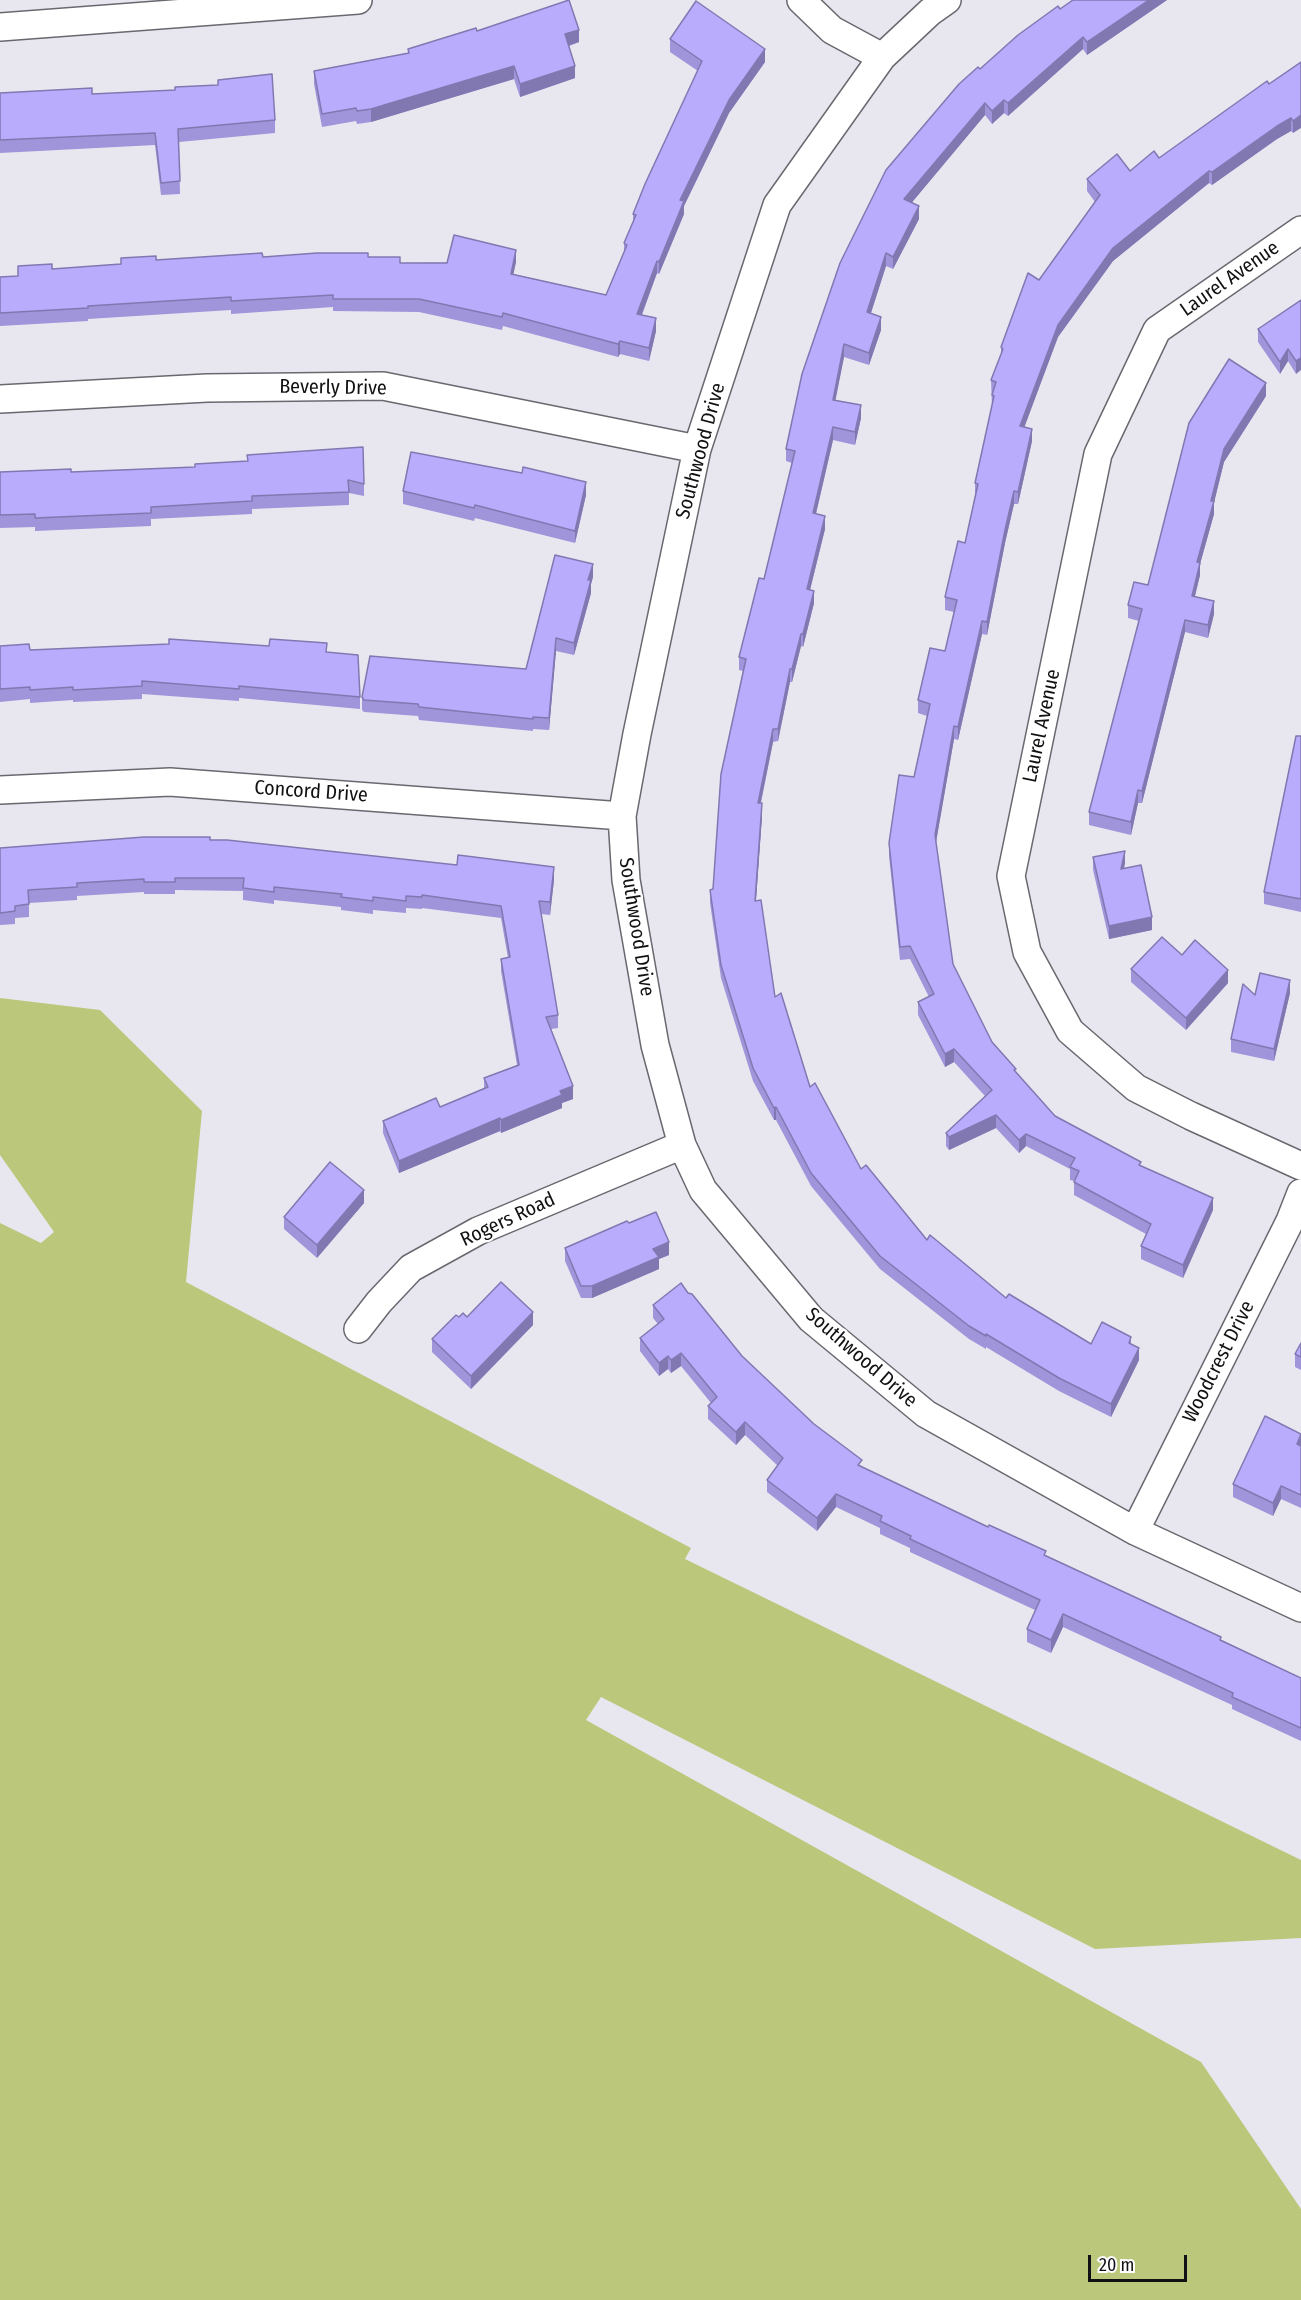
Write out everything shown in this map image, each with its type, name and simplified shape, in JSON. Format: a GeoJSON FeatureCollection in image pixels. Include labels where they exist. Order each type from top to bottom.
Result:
{"type":"FeatureCollection","features":[{"type":"Feature","properties":{"kind":"street"},"geometry":{"type":"LineString","coordinates":[[0,27],[358,0]]}},
{"type":"Feature","properties":{"kind":"street"},"geometry":{"type":"LineString","coordinates":[[801,0],[832,30],[882,57]]}},
{"type":"Feature","properties":{"kind":"street","name":"Southwood Drive"},"geometry":{"type":"LineString","coordinates":[[947,0],[930,12],[882,57],[777,205],[697,449],[622,816],[626,880],[655,1045],[682,1145],[704,1190],[811,1319],[926,1414],[1135,1531],[1301,1608]]}},
{"type":"Feature","properties":{"kind":"street","name":"Laurel Avenue"},"geometry":{"type":"LineString","coordinates":[[1301,230],[1157,330],[1098,454],[1011,876],[1027,952],[1070,1031],[1136,1088],[1191,1116],[1301,1166]]}},
{"type":"Feature","properties":{"kind":"street","name":"Beverly Drive"},"geometry":{"type":"LineString","coordinates":[[0,399],[207,388],[383,386],[697,449]]}},
{"type":"Feature","properties":{"kind":"street","name":"Concord Drive"},"geometry":{"type":"LineString","coordinates":[[0,790],[170,782],[622,816]]}},
{"type":"Feature","properties":{"kind":"street","name":"Rogers Road"},"geometry":{"type":"LineString","coordinates":[[358,1329],[379,1302],[411,1268],[478,1231],[682,1145]]}},
{"type":"Feature","properties":{"kind":"street","name":"Woodcrest Drive"},"geometry":{"type":"LineString","coordinates":[[1135,1531],[1290,1221],[1301,1193]]}},
{"type":"Feature","properties":{"kind":"green space"},"geometry":{"type":"Polygon","coordinates":[[[0,998],[100,1010],[202,1111],[186,1282],[691,1548],[685,1559],[1301,1860],[1301,1938],[1095,1949],[601,1697],[586,1720],[1201,2062],[1301,2209],[1301,2300],[0,2300],[0,1223],[41,1243],[54,1232],[0,1155],[0,998]]]}},
{"type":"Feature","properties":{"kind":"building"},"geometry":{"type":"Polygon","coordinates":[[[569,0],[579,30],[565,34],[575,66],[520,84],[514,66],[371,109],[357,111],[356,108],[322,114],[314,71],[409,53],[408,49],[476,28],[477,31],[569,0]]]}},
{"type":"Feature","properties":{"kind":"building"},"geometry":{"type":"Polygon","coordinates":[[[1073,0],[1149,0],[1087,42],[1083,37],[1008,103],[1004,100],[992,111],[985,103],[904,199],[919,206],[893,257],[886,253],[867,312],[881,317],[869,353],[844,344],[833,400],[861,405],[855,432],[833,427],[813,513],[825,516],[807,589],[814,591],[803,634],[801,634],[792,669],[790,669],[778,729],[773,729],[758,803],[762,803],[755,901],[761,900],[775,997],[781,993],[810,1087],[815,1083],[861,1169],[866,1165],[927,1240],[930,1235],[1006,1298],[1009,1294],[1091,1344],[1102,1322],[1131,1337],[1129,1343],[1139,1348],[1111,1404],[1059,1378],[969,1326],[880,1256],[811,1173],[753,1068],[721,965],[710,890],[713,889],[721,774],[746,659],[739,657],[759,578],[764,579],[795,451],[786,449],[802,374],[840,263],[886,170],[959,84],[978,67],[980,69],[1018,35],[1058,6],[1060,9],[1073,0]]]}},
{"type":"Feature","properties":{"kind":"building"},"geometry":{"type":"Polygon","coordinates":[[[696,1],[765,49],[729,100],[680,200],[684,201],[659,262],[657,261],[637,314],[656,318],[649,348],[620,341],[618,344],[503,313],[502,317],[419,299],[333,299],[333,295],[231,301],[231,297],[0,313],[0,277],[18,276],[18,266],[52,264],[52,269],[121,264],[121,258],[156,256],[156,260],[262,253],[263,257],[317,253],[368,253],[368,257],[400,257],[400,263],[447,263],[454,235],[516,250],[511,274],[606,295],[627,245],[624,243],[636,215],[633,214],[645,184],[702,61],[670,39],[696,1]]]}},
{"type":"Feature","properties":{"kind":"building"},"geometry":{"type":"Polygon","coordinates":[[[1301,62],[1301,115],[1293,121],[1291,118],[1277,126],[1212,172],[1209,171],[1113,248],[1058,325],[1020,426],[1032,429],[1018,492],[1014,491],[987,622],[982,621],[958,727],[954,726],[935,835],[953,964],[992,1042],[1055,1116],[1141,1162],[1139,1165],[1213,1198],[1183,1265],[1141,1246],[1151,1224],[1074,1182],[1079,1171],[1070,1167],[1075,1158],[1026,1134],[1019,1140],[996,1115],[949,1137],[946,1133],[992,1090],[954,1049],[945,1054],[918,1002],[934,994],[910,946],[900,947],[889,843],[899,775],[914,777],[930,704],[918,700],[930,648],[945,651],[957,600],[945,597],[958,541],[965,543],[978,484],[975,483],[996,382],[991,380],[1028,273],[1039,280],[1100,195],[1087,179],[1117,154],[1130,171],[1154,151],[1159,158],[1267,81],[1269,84],[1301,62]]]}},
{"type":"Feature","properties":{"kind":"building"},"geometry":{"type":"Polygon","coordinates":[[[272,74],[275,120],[178,129],[180,181],[161,183],[155,133],[0,140],[0,93],[92,88],[92,94],[175,90],[175,87],[218,85],[218,80],[272,74]]]}},
{"type":"Feature","properties":{"kind":"building"},"geometry":{"type":"Polygon","coordinates":[[[1301,300],[1301,358],[1296,361],[1288,349],[1280,362],[1258,329],[1301,300]]]}},
{"type":"Feature","properties":{"kind":"building"},"geometry":{"type":"Polygon","coordinates":[[[1229,359],[1266,383],[1224,449],[1211,501],[1214,501],[1197,562],[1200,563],[1192,596],[1214,601],[1208,625],[1185,620],[1142,791],[1138,790],[1131,822],[1089,812],[1142,609],[1128,605],[1134,582],[1148,585],[1189,423],[1229,359]]]}},
{"type":"Feature","properties":{"kind":"building"},"geometry":{"type":"Polygon","coordinates":[[[363,447],[364,484],[348,480],[349,492],[252,496],[252,501],[151,507],[151,513],[35,518],[35,514],[0,515],[0,472],[71,469],[71,472],[195,467],[195,464],[248,461],[247,455],[363,447]]]}},
{"type":"Feature","properties":{"kind":"building"},"geometry":{"type":"Polygon","coordinates":[[[411,452],[522,473],[523,467],[586,482],[575,531],[475,505],[474,508],[403,491],[411,452]]]}},
{"type":"Feature","properties":{"kind":"building"},"geometry":{"type":"Polygon","coordinates":[[[555,555],[593,564],[574,643],[556,638],[549,718],[533,717],[533,719],[419,707],[418,704],[364,700],[362,697],[370,656],[526,669],[555,555]]]}},
{"type":"Feature","properties":{"kind":"building"},"geometry":{"type":"Polygon","coordinates":[[[169,639],[269,646],[270,639],[327,643],[326,652],[358,655],[360,697],[239,686],[239,689],[142,681],[142,686],[73,690],[73,687],[30,690],[30,687],[0,689],[0,646],[29,644],[30,650],[169,644],[169,639]]]}},
{"type":"Feature","properties":{"kind":"building"},"geometry":{"type":"Polygon","coordinates":[[[1296,736],[1301,736],[1301,899],[1264,892],[1296,736]]]}},
{"type":"Feature","properties":{"kind":"building"},"geometry":{"type":"Polygon","coordinates":[[[144,837],[210,837],[210,840],[457,865],[458,855],[554,867],[550,902],[539,901],[558,1015],[546,1017],[573,1086],[560,1091],[562,1095],[501,1120],[500,1118],[399,1161],[383,1121],[436,1098],[440,1107],[488,1087],[484,1078],[519,1065],[501,959],[510,957],[501,906],[422,895],[422,897],[406,896],[406,901],[373,897],[373,901],[341,897],[342,894],[274,887],[274,892],[243,888],[244,878],[175,878],[175,882],[144,882],[144,879],[77,883],[77,887],[28,890],[29,904],[15,906],[15,911],[0,913],[0,848],[144,837]]]}},
{"type":"Feature","properties":{"kind":"building"},"geometry":{"type":"Polygon","coordinates":[[[1125,851],[1121,869],[1141,865],[1152,917],[1109,926],[1093,857],[1125,851]]]}},
{"type":"Feature","properties":{"kind":"building"},"geometry":{"type":"Polygon","coordinates":[[[1162,937],[1182,955],[1195,940],[1228,970],[1186,1018],[1131,969],[1162,937]]]}},
{"type":"Feature","properties":{"kind":"building"},"geometry":{"type":"Polygon","coordinates":[[[1260,973],[1290,980],[1274,1049],[1231,1039],[1243,984],[1255,995],[1260,973]]]}},
{"type":"Feature","properties":{"kind":"building"},"geometry":{"type":"Polygon","coordinates":[[[330,1162],[364,1190],[317,1245],[284,1217],[330,1162]]]}},
{"type":"Feature","properties":{"kind":"building"},"geometry":{"type":"Polygon","coordinates":[[[656,1212],[669,1242],[653,1249],[659,1257],[592,1286],[581,1286],[565,1248],[627,1221],[629,1223],[656,1212]]]}},
{"type":"Feature","properties":{"kind":"building"},"geometry":{"type":"Polygon","coordinates":[[[501,1282],[533,1312],[471,1376],[432,1339],[456,1315],[459,1317],[463,1313],[467,1317],[501,1282]]]}},
{"type":"Feature","properties":{"kind":"building"},"geometry":{"type":"Polygon","coordinates":[[[681,1283],[742,1356],[814,1424],[862,1460],[858,1465],[988,1527],[989,1525],[1046,1551],[1044,1555],[1221,1637],[1220,1640],[1301,1678],[1301,1728],[1232,1697],[1233,1693],[1063,1614],[1051,1640],[1027,1629],[1040,1600],[910,1539],[911,1536],[880,1521],[882,1516],[836,1494],[817,1518],[767,1480],[783,1458],[745,1422],[736,1432],[708,1406],[717,1397],[681,1353],[671,1360],[668,1356],[659,1363],[640,1338],[664,1319],[653,1305],[681,1283]]]}},
{"type":"Feature","properties":{"kind":"building"},"geometry":{"type":"Polygon","coordinates":[[[1301,1343],[1301,1357],[1295,1354],[1301,1343]]]}},
{"type":"Feature","properties":{"kind":"building"},"geometry":{"type":"Polygon","coordinates":[[[1265,1416],[1301,1434],[1297,1444],[1301,1446],[1301,1495],[1281,1486],[1273,1503],[1233,1484],[1265,1416]]]}}]}
